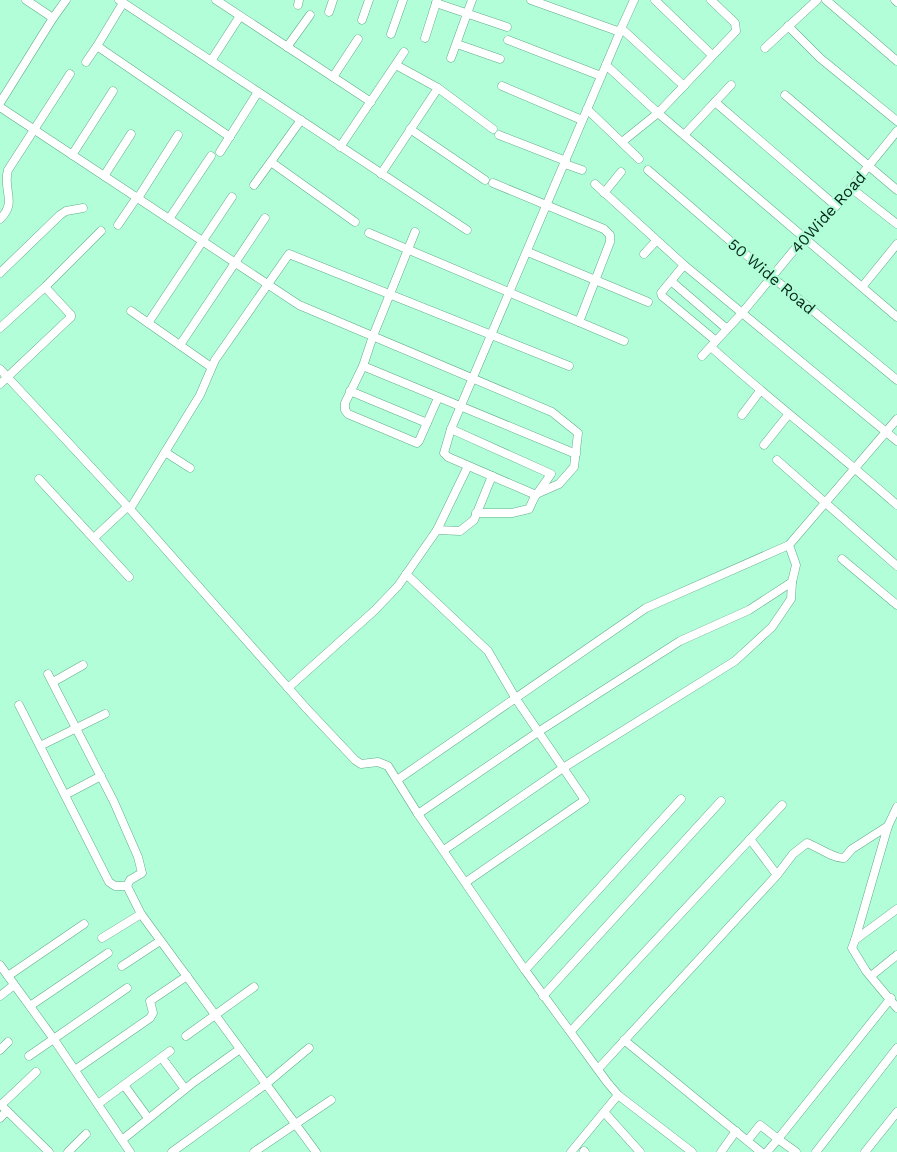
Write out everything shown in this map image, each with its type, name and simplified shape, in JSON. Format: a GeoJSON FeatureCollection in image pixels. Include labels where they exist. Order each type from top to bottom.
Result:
{"type":"FeatureCollection","features":[{"type":"Feature","properties":{"kind":"street"},"geometry":{"type":"LineString","coordinates":[[26,0],[53,18]]}},
{"type":"Feature","properties":{"kind":"street"},"geometry":{"type":"LineString","coordinates":[[66,0],[0,105],[299,305],[474,378],[552,412],[578,433],[574,467],[559,484],[536,495],[448,457],[444,453],[451,429],[461,408],[474,378],[492,335],[528,252],[634,0]]}},
{"type":"Feature","properties":{"kind":"street"},"geometry":{"type":"LineString","coordinates":[[216,0],[371,102]]}},
{"type":"Feature","properties":{"kind":"street"},"geometry":{"type":"LineString","coordinates":[[329,12],[333,0]]}},
{"type":"Feature","properties":{"kind":"street"},"geometry":{"type":"LineString","coordinates":[[362,20],[369,0]]}},
{"type":"Feature","properties":{"kind":"street"},"geometry":{"type":"LineString","coordinates":[[391,34],[403,0]]}},
{"type":"Feature","properties":{"kind":"street"},"geometry":{"type":"LineString","coordinates":[[451,58],[472,0]]}},
{"type":"Feature","properties":{"kind":"street"},"geometry":{"type":"LineString","coordinates":[[531,0],[551,3],[621,30],[684,86]]}},
{"type":"Feature","properties":{"kind":"street"},"geometry":{"type":"LineString","coordinates":[[655,0],[712,56]]}},
{"type":"Feature","properties":{"kind":"street"},"geometry":{"type":"LineString","coordinates":[[622,142],[658,113],[732,35],[737,27],[711,0]]}},
{"type":"Feature","properties":{"kind":"street"},"geometry":{"type":"LineString","coordinates":[[765,48],[817,0]]}},
{"type":"Feature","properties":{"kind":"street"},"geometry":{"type":"LineString","coordinates":[[826,0],[897,61]]}},
{"type":"Feature","properties":{"kind":"street"},"geometry":{"type":"LineString","coordinates":[[86,62],[121,2],[467,230]]}},
{"type":"Feature","properties":{"kind":"street"},"geometry":{"type":"LineString","coordinates":[[424,38],[436,2],[507,27]]}},
{"type":"Feature","properties":{"kind":"street"},"geometry":{"type":"LineString","coordinates":[[287,47],[310,15]]}},
{"type":"Feature","properties":{"kind":"street"},"geometry":{"type":"LineString","coordinates":[[211,61],[240,16]]}},
{"type":"Feature","properties":{"kind":"street"},"geometry":{"type":"LineString","coordinates":[[788,26],[820,58],[897,121]]}},
{"type":"Feature","properties":{"kind":"street"},"geometry":{"type":"LineString","coordinates":[[333,77],[358,39]]}},
{"type":"Feature","properties":{"kind":"street"},"geometry":{"type":"LineString","coordinates":[[508,40],[601,76]]}},
{"type":"Feature","properties":{"kind":"street"},"geometry":{"type":"LineString","coordinates":[[457,44],[500,59]]}},
{"type":"Feature","properties":{"kind":"street"},"geometry":{"type":"LineString","coordinates":[[97,46],[230,137]]}},
{"type":"Feature","properties":{"kind":"street"},"geometry":{"type":"LineString","coordinates":[[340,147],[404,52]]}},
{"type":"Feature","properties":{"kind":"street"},"geometry":{"type":"LineString","coordinates":[[396,65],[438,88],[496,132],[582,170]]}},
{"type":"Feature","properties":{"kind":"street"},"geometry":{"type":"LineString","coordinates":[[606,65],[658,113],[897,317]]}},
{"type":"Feature","properties":{"kind":"street"},"geometry":{"type":"LineString","coordinates":[[0,219],[9,209],[10,203],[6,181],[8,170],[36,130],[70,74]]}},
{"type":"Feature","properties":{"kind":"street"},"geometry":{"type":"LineString","coordinates":[[684,135],[731,85]]}},
{"type":"Feature","properties":{"kind":"street"},"geometry":{"type":"LineString","coordinates":[[502,86],[582,120]]}},
{"type":"Feature","properties":{"kind":"street"},"geometry":{"type":"LineString","coordinates":[[381,174],[438,88]]}},
{"type":"Feature","properties":{"kind":"street"},"geometry":{"type":"LineString","coordinates":[[72,154],[113,91]]}},
{"type":"Feature","properties":{"kind":"street"},"geometry":{"type":"LineString","coordinates":[[220,152],[258,92]]}},
{"type":"Feature","properties":{"kind":"street"},"geometry":{"type":"LineString","coordinates":[[785,95],[897,190]]}},
{"type":"Feature","properties":{"kind":"street"},"geometry":{"type":"LineString","coordinates":[[715,102],[836,206]]}},
{"type":"Feature","properties":{"kind":"street"},"geometry":{"type":"LineString","coordinates":[[587,109],[639,159]]}},
{"type":"Feature","properties":{"kind":"street"},"geometry":{"type":"LineString","coordinates":[[254,185],[301,120]]}},
{"type":"Feature","properties":{"kind":"street"},"geometry":{"type":"LineString","coordinates":[[410,129],[489,182],[603,229],[610,235],[610,242],[579,322]]}},
{"type":"Feature","properties":{"kind":"street","name":"40Wide Road"},"geometry":{"type":"LineString","coordinates":[[702,356],[742,313],[804,238],[836,206],[897,131]]}},
{"type":"Feature","properties":{"kind":"street"},"geometry":{"type":"LineString","coordinates":[[104,176],[130,134]]}},
{"type":"Feature","properties":{"kind":"street"},"geometry":{"type":"LineString","coordinates":[[118,225],[178,135]]}},
{"type":"Feature","properties":{"kind":"street"},"geometry":{"type":"LineString","coordinates":[[169,219],[211,156]]}},
{"type":"Feature","properties":{"kind":"street"},"geometry":{"type":"LineString","coordinates":[[271,162],[355,222]]}},
{"type":"Feature","properties":{"kind":"street","name":"50 Wide Road"},"geometry":{"type":"LineString","coordinates":[[648,170],[897,381]]}},
{"type":"Feature","properties":{"kind":"street"},"geometry":{"type":"LineString","coordinates":[[604,193],[621,172]]}},
{"type":"Feature","properties":{"kind":"street"},"geometry":{"type":"LineString","coordinates":[[595,184],[684,265],[897,441]]}},
{"type":"Feature","properties":{"kind":"street"},"geometry":{"type":"LineString","coordinates":[[850,188],[897,224]]}},
{"type":"Feature","properties":{"kind":"street"},"geometry":{"type":"LineString","coordinates":[[148,323],[232,197]]}},
{"type":"Feature","properties":{"kind":"street"},"geometry":{"type":"LineString","coordinates":[[0,273],[60,215],[66,211],[83,208]]}},
{"type":"Feature","properties":{"kind":"street"},"geometry":{"type":"LineString","coordinates":[[180,345],[265,218]]}},
{"type":"Feature","properties":{"kind":"street"},"geometry":{"type":"LineString","coordinates":[[0,328],[101,231]]}},
{"type":"Feature","properties":{"kind":"street"},"geometry":{"type":"LineString","coordinates":[[415,232],[363,366],[345,403],[345,410],[348,414],[414,443],[419,441],[438,398]]}},
{"type":"Feature","properties":{"kind":"street"},"geometry":{"type":"LineString","coordinates":[[369,233],[624,341]]}},
{"type":"Feature","properties":{"kind":"street"},"geometry":{"type":"LineString","coordinates":[[644,254],[656,240]]}},
{"type":"Feature","properties":{"kind":"street"},"geometry":{"type":"LineString","coordinates":[[862,287],[895,250]]}},
{"type":"Feature","properties":{"kind":"street"},"geometry":{"type":"LineString","coordinates":[[528,252],[648,302]]}},
{"type":"Feature","properties":{"kind":"street"},"geometry":{"type":"LineString","coordinates":[[94,537],[129,508],[200,395],[211,367],[289,254],[569,366]]}},
{"type":"Feature","properties":{"kind":"street"},"geometry":{"type":"LineString","coordinates":[[684,265],[661,293],[662,296],[760,391],[897,505]]}},
{"type":"Feature","properties":{"kind":"street"},"geometry":{"type":"LineString","coordinates":[[671,280],[727,329]]}},
{"type":"Feature","properties":{"kind":"street"},"geometry":{"type":"LineString","coordinates":[[0,384],[71,318],[71,315],[45,287]]}},
{"type":"Feature","properties":{"kind":"street"},"geometry":{"type":"LineString","coordinates":[[131,311],[211,367]]}},
{"type":"Feature","properties":{"kind":"street"},"geometry":{"type":"LineString","coordinates":[[363,366],[576,454]]}},
{"type":"Feature","properties":{"kind":"street"},"geometry":{"type":"LineString","coordinates":[[0,369],[129,508],[288,688],[355,760],[361,764],[378,762],[388,766],[418,814],[543,996],[618,1095],[692,1152]]}},
{"type":"Feature","properties":{"kind":"street"},"geometry":{"type":"LineString","coordinates":[[350,391],[427,423]]}},
{"type":"Feature","properties":{"kind":"street"},"geometry":{"type":"LineString","coordinates":[[742,415],[760,391]]}},
{"type":"Feature","properties":{"kind":"street"},"geometry":{"type":"LineString","coordinates":[[764,445],[788,415]]}},
{"type":"Feature","properties":{"kind":"street"},"geometry":{"type":"LineString","coordinates":[[397,780],[646,608],[789,545],[897,419]]}},
{"type":"Feature","properties":{"kind":"street"},"geometry":{"type":"LineString","coordinates":[[451,429],[550,474],[529,509],[512,513],[476,513]]}},
{"type":"Feature","properties":{"kind":"street"},"geometry":{"type":"LineString","coordinates":[[165,452],[190,468]]}},
{"type":"Feature","properties":{"kind":"street"},"geometry":{"type":"LineString","coordinates":[[777,460],[897,566]]}},
{"type":"Feature","properties":{"kind":"street"},"geometry":{"type":"LineString","coordinates":[[288,688],[374,612],[398,586],[436,530],[468,466]]}},
{"type":"Feature","properties":{"kind":"street"},"geometry":{"type":"LineString","coordinates":[[436,530],[460,531],[474,520],[492,476]]}},
{"type":"Feature","properties":{"kind":"street"},"geometry":{"type":"LineString","coordinates":[[39,479],[129,577]]}},
{"type":"Feature","properties":{"kind":"street"},"geometry":{"type":"LineString","coordinates":[[444,850],[563,768],[735,661],[772,627],[790,599],[796,565],[789,545]]}},
{"type":"Feature","properties":{"kind":"street"},"geometry":{"type":"LineString","coordinates":[[842,559],[897,605]]}},
{"type":"Feature","properties":{"kind":"street"},"geometry":{"type":"LineString","coordinates":[[406,574],[488,651],[516,699],[585,800],[466,882]]}},
{"type":"Feature","properties":{"kind":"street"},"geometry":{"type":"LineString","coordinates":[[418,814],[538,732],[680,641],[749,610],[792,582]]}},
{"type":"Feature","properties":{"kind":"street"},"geometry":{"type":"LineString","coordinates":[[83,665],[50,678],[114,802],[140,863],[142,873],[130,880],[127,886]]}},
{"type":"Feature","properties":{"kind":"street"},"geometry":{"type":"LineString","coordinates":[[19,705],[109,882],[115,886],[127,886]]}},
{"type":"Feature","properties":{"kind":"street"},"geometry":{"type":"LineString","coordinates":[[40,746],[105,714]]}},
{"type":"Feature","properties":{"kind":"street"},"geometry":{"type":"LineString","coordinates":[[65,795],[101,776]]}},
{"type":"Feature","properties":{"kind":"street"},"geometry":{"type":"LineString","coordinates":[[525,970],[681,799]]}},
{"type":"Feature","properties":{"kind":"street"},"geometry":{"type":"LineString","coordinates":[[543,996],[720,801]]}},
{"type":"Feature","properties":{"kind":"street"},"geometry":{"type":"LineString","coordinates":[[571,1031],[782,805]]}},
{"type":"Feature","properties":{"kind":"street"},"geometry":{"type":"LineString","coordinates":[[767,1152],[894,1002],[871,976],[852,948],[888,826],[897,807]]}},
{"type":"Feature","properties":{"kind":"street"},"geometry":{"type":"LineString","coordinates":[[598,1069],[777,875],[793,854],[807,843],[823,849],[838,859],[844,858],[852,849],[888,826]]}},
{"type":"Feature","properties":{"kind":"street"},"geometry":{"type":"LineString","coordinates":[[750,839],[777,875]]}},
{"type":"Feature","properties":{"kind":"street"},"geometry":{"type":"LineString","coordinates":[[127,886],[141,914],[160,941],[316,1152]]}},
{"type":"Feature","properties":{"kind":"street"},"geometry":{"type":"LineString","coordinates":[[855,940],[896,910]]}},
{"type":"Feature","properties":{"kind":"street"},"geometry":{"type":"LineString","coordinates":[[102,938],[141,914]]}},
{"type":"Feature","properties":{"kind":"street"},"geometry":{"type":"LineString","coordinates":[[8,976],[84,924]]}},
{"type":"Feature","properties":{"kind":"street"},"geometry":{"type":"LineString","coordinates":[[122,966],[160,941]]}},
{"type":"Feature","properties":{"kind":"street"},"geometry":{"type":"LineString","coordinates":[[30,1006],[108,953]]}},
{"type":"Feature","properties":{"kind":"street"},"geometry":{"type":"LineString","coordinates":[[871,976],[897,955]]}},
{"type":"Feature","properties":{"kind":"street"},"geometry":{"type":"LineString","coordinates":[[0,965],[53,1038],[130,1152]]}},
{"type":"Feature","properties":{"kind":"street"},"geometry":{"type":"LineString","coordinates":[[75,1070],[150,1018],[153,1013],[150,1001],[186,976]]}},
{"type":"Feature","properties":{"kind":"street"},"geometry":{"type":"LineString","coordinates":[[0,996],[14,985]]}},
{"type":"Feature","properties":{"kind":"street"},"geometry":{"type":"LineString","coordinates":[[186,1036],[254,987]]}},
{"type":"Feature","properties":{"kind":"street"},"geometry":{"type":"LineString","coordinates":[[29,1056],[127,988]]}},
{"type":"Feature","properties":{"kind":"street"},"geometry":{"type":"LineString","coordinates":[[624,1041],[761,1152]]}},
{"type":"Feature","properties":{"kind":"street"},"geometry":{"type":"LineString","coordinates":[[0,1050],[8,1042]]}},
{"type":"Feature","properties":{"kind":"street"},"geometry":{"type":"LineString","coordinates":[[172,1152],[266,1084],[309,1048]]}},
{"type":"Feature","properties":{"kind":"street"},"geometry":{"type":"LineString","coordinates":[[816,1152],[897,1048]]}},
{"type":"Feature","properties":{"kind":"street"},"geometry":{"type":"LineString","coordinates":[[122,1140],[185,1089],[240,1049]]}},
{"type":"Feature","properties":{"kind":"street"},"geometry":{"type":"LineString","coordinates":[[98,1104],[170,1051]]}},
{"type":"Feature","properties":{"kind":"street"},"geometry":{"type":"LineString","coordinates":[[162,1058],[185,1089]]}},
{"type":"Feature","properties":{"kind":"street"},"geometry":{"type":"LineString","coordinates":[[0,1118],[2,1107],[36,1072]]}},
{"type":"Feature","properties":{"kind":"street"},"geometry":{"type":"LineString","coordinates":[[124,1085],[148,1118]]}},
{"type":"Feature","properties":{"kind":"street"},"geometry":{"type":"LineString","coordinates":[[571,1152],[618,1095]]}},
{"type":"Feature","properties":{"kind":"street"},"geometry":{"type":"LineString","coordinates":[[254,1152],[294,1123],[332,1100]]}},
{"type":"Feature","properties":{"kind":"street"},"geometry":{"type":"LineString","coordinates":[[2,1107],[49,1152]]}},
{"type":"Feature","properties":{"kind":"street"},"geometry":{"type":"LineString","coordinates":[[604,1112],[640,1152]]}},
{"type":"Feature","properties":{"kind":"street"},"geometry":{"type":"LineString","coordinates":[[865,1152],[897,1112]]}},
{"type":"Feature","properties":{"kind":"street"},"geometry":{"type":"LineString","coordinates":[[747,1140],[760,1125],[796,1152]]}},
{"type":"Feature","properties":{"kind":"street"},"geometry":{"type":"LineString","coordinates":[[721,1152],[736,1131]]}},
{"type":"Feature","properties":{"kind":"street"},"geometry":{"type":"LineString","coordinates":[[68,1152],[86,1134]]}}]}
